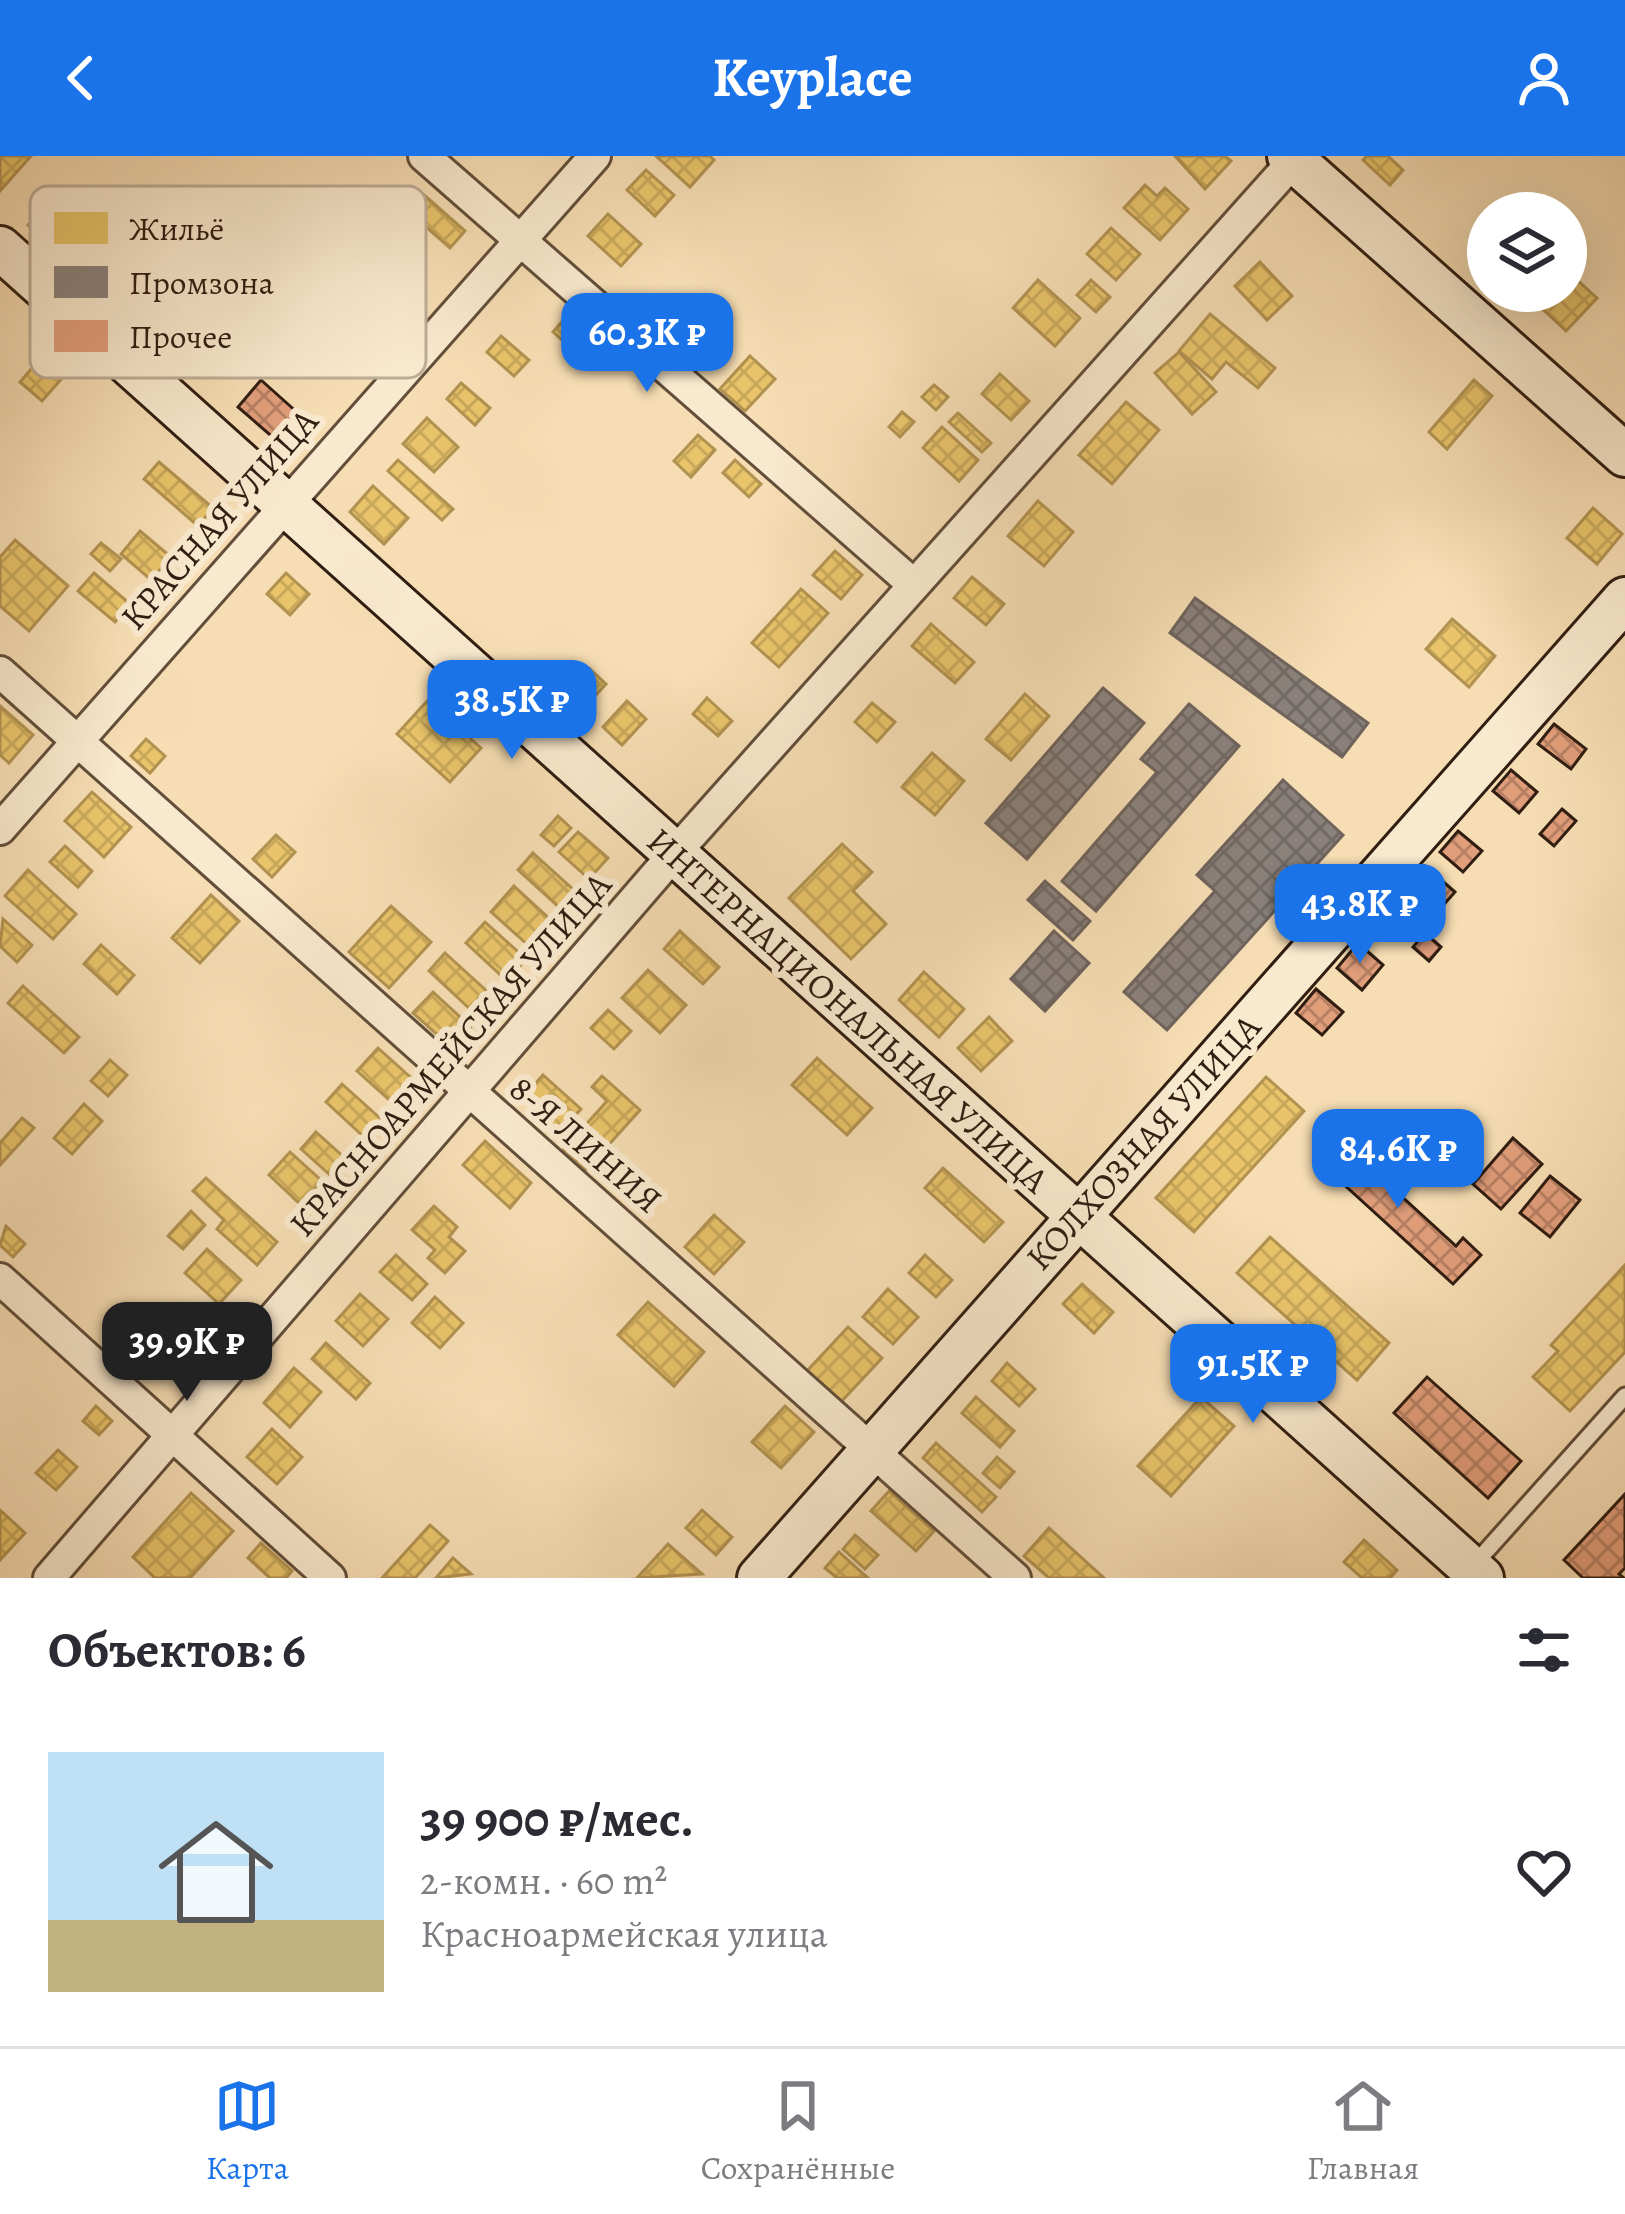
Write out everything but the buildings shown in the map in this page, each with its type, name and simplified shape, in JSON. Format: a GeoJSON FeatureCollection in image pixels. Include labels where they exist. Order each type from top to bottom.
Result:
{"type":"FeatureCollection","features":[{"type":"Feature","properties":{"kind":"street"},"geometry":{"type":"LineString","coordinates":[[424,156],[914,585]]}},
{"type":"Feature","properties":{"kind":"street","name":"КРАСНАЯ УЛИЦА"},"geometry":{"type":"LineString","coordinates":[[426,344],[595,156]]}},
{"type":"Feature","properties":{"kind":"street"},"geometry":{"type":"LineString","coordinates":[[1294,157],[1625,455]]}},
{"type":"Feature","properties":{"kind":"street","name":"КРАСНОАРМЕЙСКАЯ УЛИЦА"},"geometry":{"type":"LineString","coordinates":[[50,1578],[674,854],[1294,157]]}},
{"type":"Feature","properties":{"kind":"street","name":"ИНТЕРНАЦИОНАЛЬНАЯ УЛИЦА"},"geometry":{"type":"LineString","coordinates":[[0,248],[30,275]]}},
{"type":"Feature","properties":{"kind":"street","name":"ИНТЕРНАЦИОНАЛЬНАЯ УЛИЦА"},"geometry":{"type":"LineString","coordinates":[[143,378],[1471,1574]]}},
{"type":"Feature","properties":{"kind":"street","name":"КРАСНАЯ УЛИЦА"},"geometry":{"type":"LineString","coordinates":[[0,829],[396,378]]}},
{"type":"Feature","properties":{"kind":"street","name":"КОЛХОЗНАЯ УЛИЦА"},"geometry":{"type":"LineString","coordinates":[[759,1578],[1625,599]]}},
{"type":"Feature","properties":{"kind":"street","name":"8-Я ЛИНИЯ"},"geometry":{"type":"LineString","coordinates":[[0,672],[1015,1578]]}},
{"type":"Feature","properties":{"kind":"street"},"geometry":{"type":"LineString","coordinates":[[0,1279],[330,1578]]}},
{"type":"Feature","properties":{"kind":"lane"},"geometry":{"type":"LineString","coordinates":[[1471,1574],[1625,1396]]}}]}
